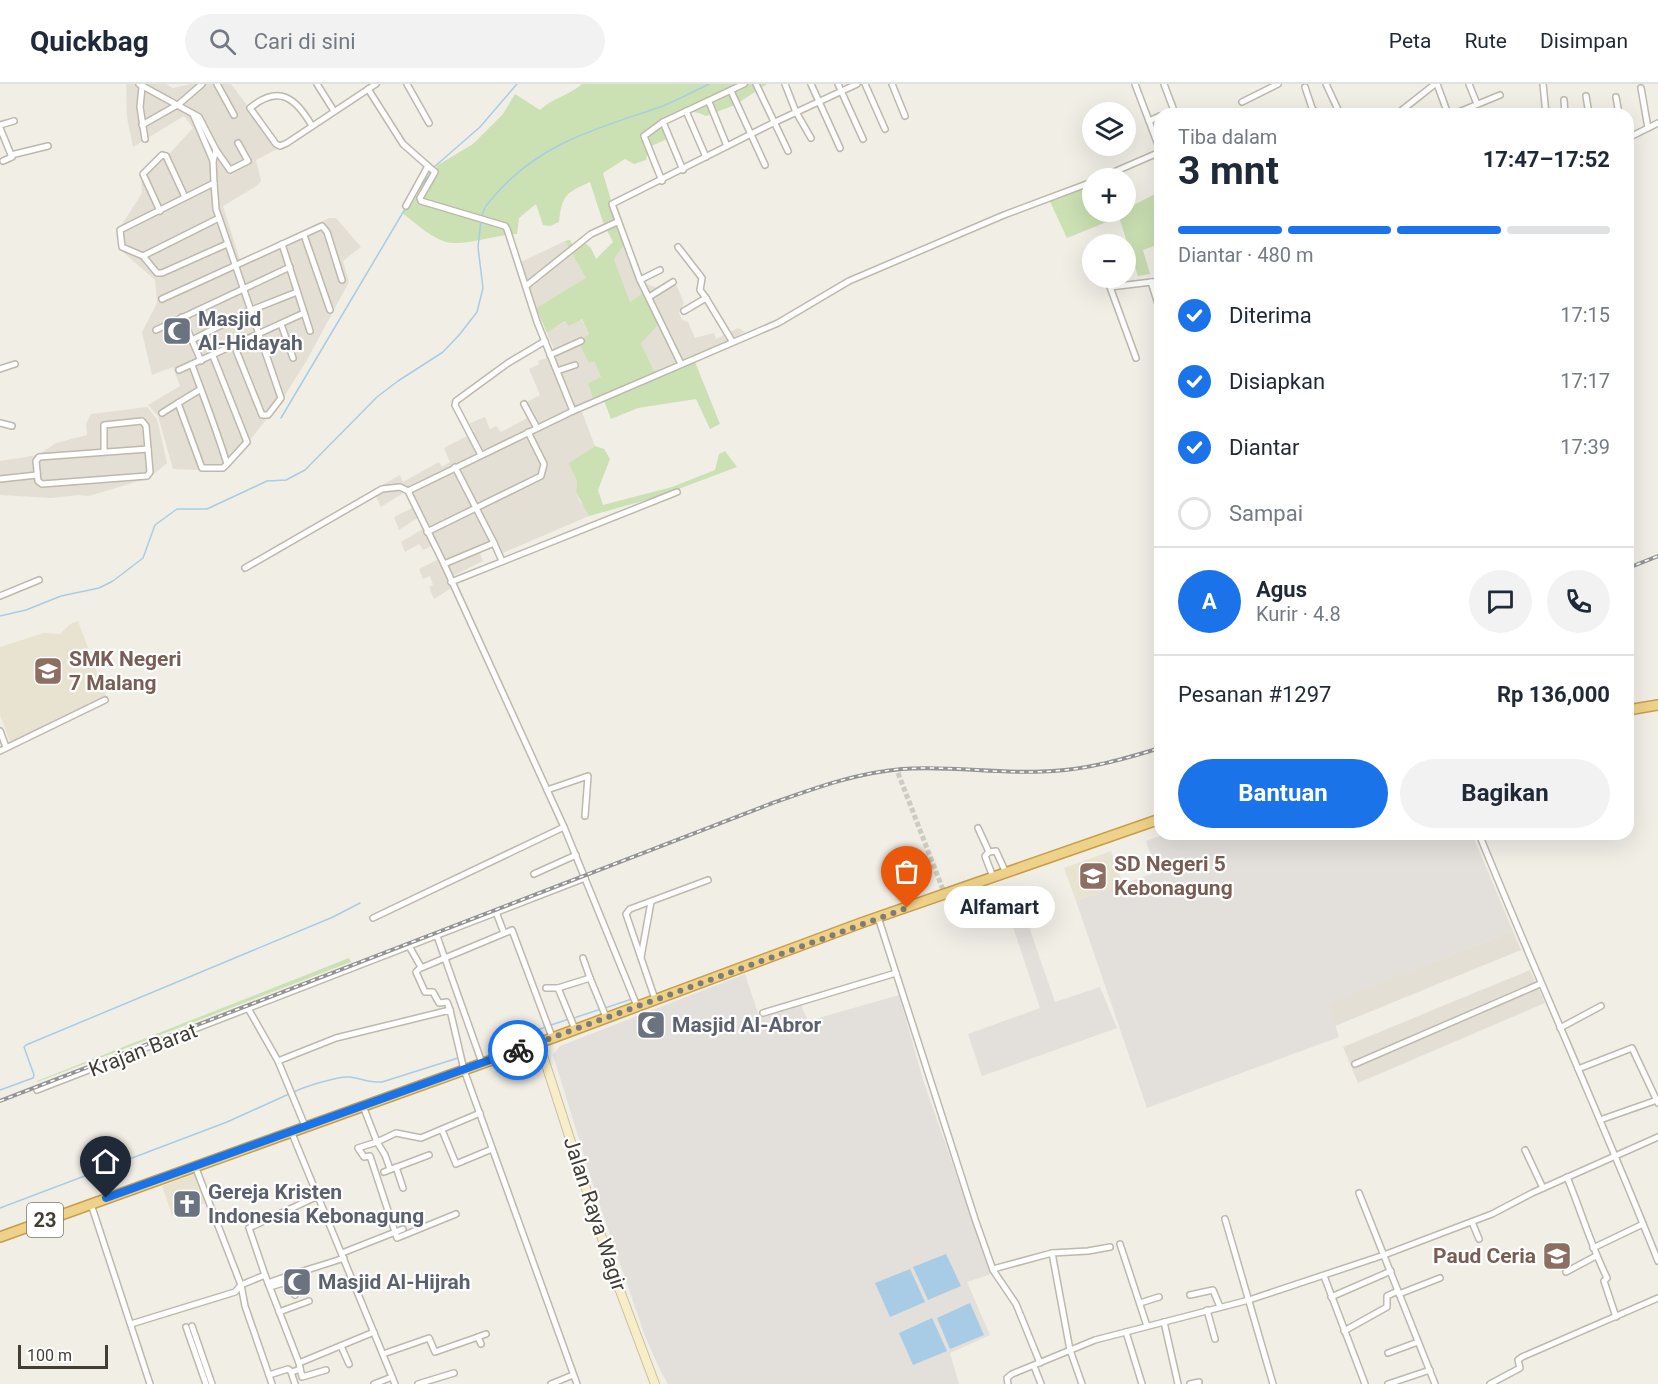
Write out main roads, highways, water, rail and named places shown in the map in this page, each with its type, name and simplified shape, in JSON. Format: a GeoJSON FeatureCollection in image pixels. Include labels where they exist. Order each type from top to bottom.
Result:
{"type":"FeatureCollection","features":[{"type":"Feature","properties":{"kind":"highway"},"geometry":{"type":"LineString","coordinates":[[1634,709],[1658,705]]}},
{"type":"Feature","properties":{"kind":"highway","name":"23"},"geometry":{"type":"LineString","coordinates":[[0,1237],[539,1043],[550,1033],[604,1014],[637,1006],[879,917],[1154,821]]}},
{"type":"Feature","properties":{"kind":"main road","name":"Jalan Raya Wagir"},"geometry":{"type":"LineString","coordinates":[[539,1043],[613,1272],[655,1384]]}},
{"type":"Feature","properties":{"kind":"water"},"geometry":{"type":"Polygon","coordinates":[[[946,1254],[961,1286],[928,1300],[913,1267],[946,1254]]]}},
{"type":"Feature","properties":{"kind":"water"},"geometry":{"type":"Polygon","coordinates":[[[910,1269],[925,1302],[890,1317],[875,1283],[910,1269]]]}},
{"type":"Feature","properties":{"kind":"water"},"geometry":{"type":"Polygon","coordinates":[[[970,1303],[984,1335],[950,1349],[937,1318],[970,1303]]]}},
{"type":"Feature","properties":{"kind":"water"},"geometry":{"type":"Polygon","coordinates":[[[932,1318],[947,1351],[913,1365],[899,1333],[932,1318]]]}},
{"type":"Feature","properties":{"kind":"waterway"},"geometry":{"type":"LineString","coordinates":[[433,168],[480,127],[517,84]]}},
{"type":"Feature","properties":{"kind":"waterway"},"geometry":{"type":"LineString","coordinates":[[482,216],[488,204],[515,175],[553,148],[595,129],[663,106],[709,84]]}},
{"type":"Feature","properties":{"kind":"waterway"},"geometry":{"type":"LineString","coordinates":[[415,195],[431,172]]}},
{"type":"Feature","properties":{"kind":"waterway"},"geometry":{"type":"LineString","coordinates":[[281,418],[405,209]]}},
{"type":"Feature","properties":{"kind":"waterway"},"geometry":{"type":"LineString","coordinates":[[0,616],[26,610],[61,596],[99,588],[113,581],[143,558],[155,525],[177,509],[207,509],[267,481],[286,480],[305,470],[377,397],[443,352],[477,312],[483,288],[478,247],[481,220]]}},
{"type":"Feature","properties":{"kind":"waterway"},"geometry":{"type":"LineString","coordinates":[[0,1090],[33,1078],[24,1047],[26,1045],[333,917],[360,903]]}},
{"type":"Feature","properties":{"kind":"waterway"},"geometry":{"type":"LineString","coordinates":[[605,1008],[632,999]]}},
{"type":"Feature","properties":{"kind":"waterway"},"geometry":{"type":"LineString","coordinates":[[574,1018],[601,1009]]}},
{"type":"Feature","properties":{"kind":"waterway"},"geometry":{"type":"LineString","coordinates":[[551,1025],[569,1019]]}},
{"type":"Feature","properties":{"kind":"waterway"},"geometry":{"type":"LineString","coordinates":[[493,1045],[546,1027]]}},
{"type":"Feature","properties":{"kind":"waterway"},"geometry":{"type":"LineString","coordinates":[[294,1092],[321,1082],[344,1077],[382,1082],[458,1058]]}},
{"type":"Feature","properties":{"kind":"waterway"},"geometry":{"type":"LineString","coordinates":[[0,1208],[227,1122],[289,1094]]}},
{"type":"Feature","properties":{"kind":"tunnel"},"geometry":{"type":"LineString","coordinates":[[898,773],[945,895]]}},
{"type":"Feature","properties":{"kind":"railway"},"geometry":{"type":"LineString","coordinates":[[1634,566],[1658,556]]}},
{"type":"Feature","properties":{"kind":"railway"},"geometry":{"type":"LineString","coordinates":[[0,1101],[770,804],[834,782],[885,771],[921,768],[1015,772],[1066,770],[1106,763],[1154,750]]}},
{"type":"Feature","properties":{"kind":"place","name":"Masjid Al-Hidayah"},"geometry":{"type":"Point","coordinates":[177,331]}},
{"type":"Feature","properties":{"kind":"place","name":"SMK Negeri 7 Malang"},"geometry":{"type":"Point","coordinates":[48,671]}},
{"type":"Feature","properties":{"kind":"place","name":"SD Negeri 5 Kebonagung"},"geometry":{"type":"Point","coordinates":[1093,876]}},
{"type":"Feature","properties":{"kind":"place","name":"Alfamart"},"geometry":{"type":"Point","coordinates":[907,908]}},
{"type":"Feature","properties":{"kind":"place","name":"Masjid Al-Abror"},"geometry":{"type":"Point","coordinates":[651,1025]}},
{"type":"Feature","properties":{"kind":"place","name":"Gereja Kristen Indonesia Kebonagung"},"geometry":{"type":"Point","coordinates":[187,1204]}},
{"type":"Feature","properties":{"kind":"place","name":"Paud Ceria"},"geometry":{"type":"Point","coordinates":[1557,1256]}},
{"type":"Feature","properties":{"kind":"place","name":"Masjid Al-Hijrah"},"geometry":{"type":"Point","coordinates":[297,1282]}}]}
